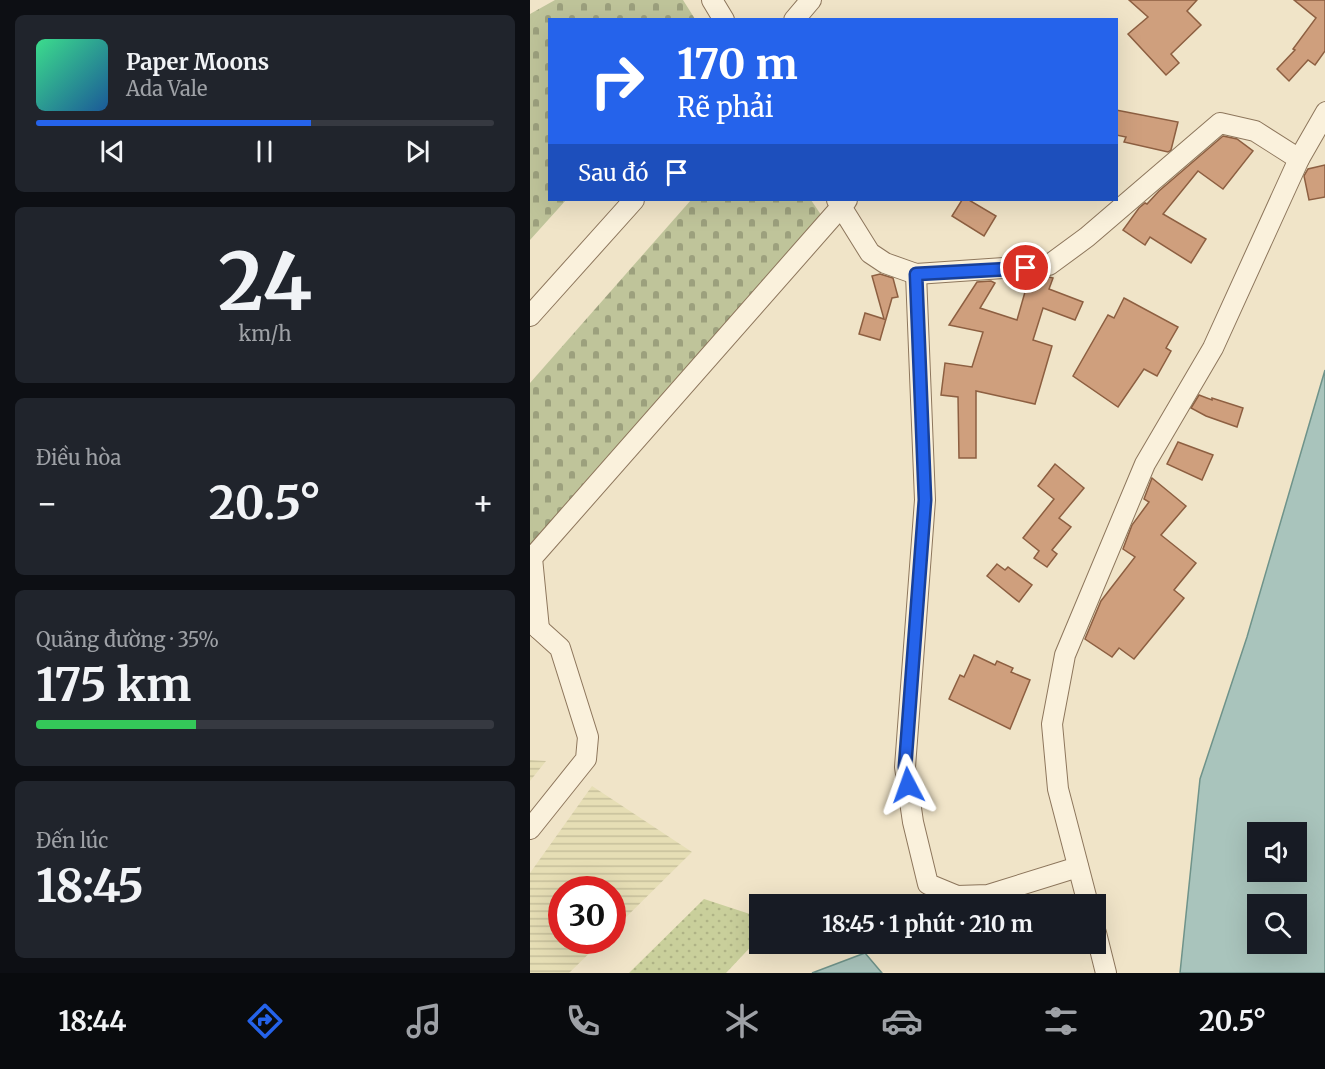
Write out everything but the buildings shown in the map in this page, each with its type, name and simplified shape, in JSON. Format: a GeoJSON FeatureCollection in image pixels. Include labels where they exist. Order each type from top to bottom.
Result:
{"type":"FeatureCollection","features":[{"type":"Feature","properties":{"kind":"street"},"geometry":{"type":"LineString","coordinates":[[712,0],[723,18]]}},
{"type":"Feature","properties":{"kind":"street"},"geometry":{"type":"LineString","coordinates":[[796,18],[810,0]]}},
{"type":"Feature","properties":{"kind":"street"},"geometry":{"type":"LineString","coordinates":[[1085,894],[1058,789],[1052,724],[1065,655],[1145,464],[1213,348],[1299,159],[1325,112]]}},
{"type":"Feature","properties":{"kind":"street"},"geometry":{"type":"LineString","coordinates":[[530,829],[586,759],[588,737],[560,648],[535,625],[532,558],[842,202],[870,253],[885,263],[916,274],[1049,265],[1087,237],[1220,123],[1255,131],[1299,159]]}},
{"type":"Feature","properties":{"kind":"street"},"geometry":{"type":"LineString","coordinates":[[530,316],[633,201]]}},
{"type":"Feature","properties":{"kind":"street"},"geometry":{"type":"LineString","coordinates":[[916,274],[925,500],[905,767],[913,822],[928,884],[957,896],[988,895],[1078,867]]}},
{"type":"Feature","properties":{"kind":"street"},"geometry":{"type":"LineString","coordinates":[[1101,954],[1106,973]]}},
{"type":"Feature","properties":{"kind":"shaded area"},"geometry":{"type":"Polygon","coordinates":[[[530,760],[546,761],[530,781],[530,760]]]}},
{"type":"Feature","properties":{"kind":"shaded area"},"geometry":{"type":"Polygon","coordinates":[[[592,786],[692,852],[626,917],[626,876],[548,876],[548,954],[589,954],[569,973],[530,973],[530,873],[592,786]]]}},
{"type":"Feature","properties":{"kind":"green space"},"geometry":{"type":"Polygon","coordinates":[[[555,0],[683,0],[694,18],[548,18],[548,201],[565,201],[530,240],[530,14],[555,0]]]}},
{"type":"Feature","properties":{"kind":"green space"},"geometry":{"type":"Polygon","coordinates":[[[690,201],[812,201],[830,228],[530,566],[530,383],[690,201]]]}},
{"type":"Feature","properties":{"kind":"green space"},"geometry":{"type":"Polygon","coordinates":[[[704,899],[749,914],[749,949],[726,973],[629,973],[704,899]]]}},
{"type":"Feature","properties":{"kind":"water"},"geometry":{"type":"Polygon","coordinates":[[[1325,370],[1325,973],[1180,973],[1200,779],[1247,637],[1325,370]]]}},
{"type":"Feature","properties":{"kind":"water"},"geometry":{"type":"Polygon","coordinates":[[[866,954],[882,973],[812,973],[866,954]]]}},
{"type":"Feature","properties":{"kind":"route"},"geometry":{"type":"LineString","coordinates":[[908,785],[905,767],[925,500],[916,274],[1026,268]]}}]}
